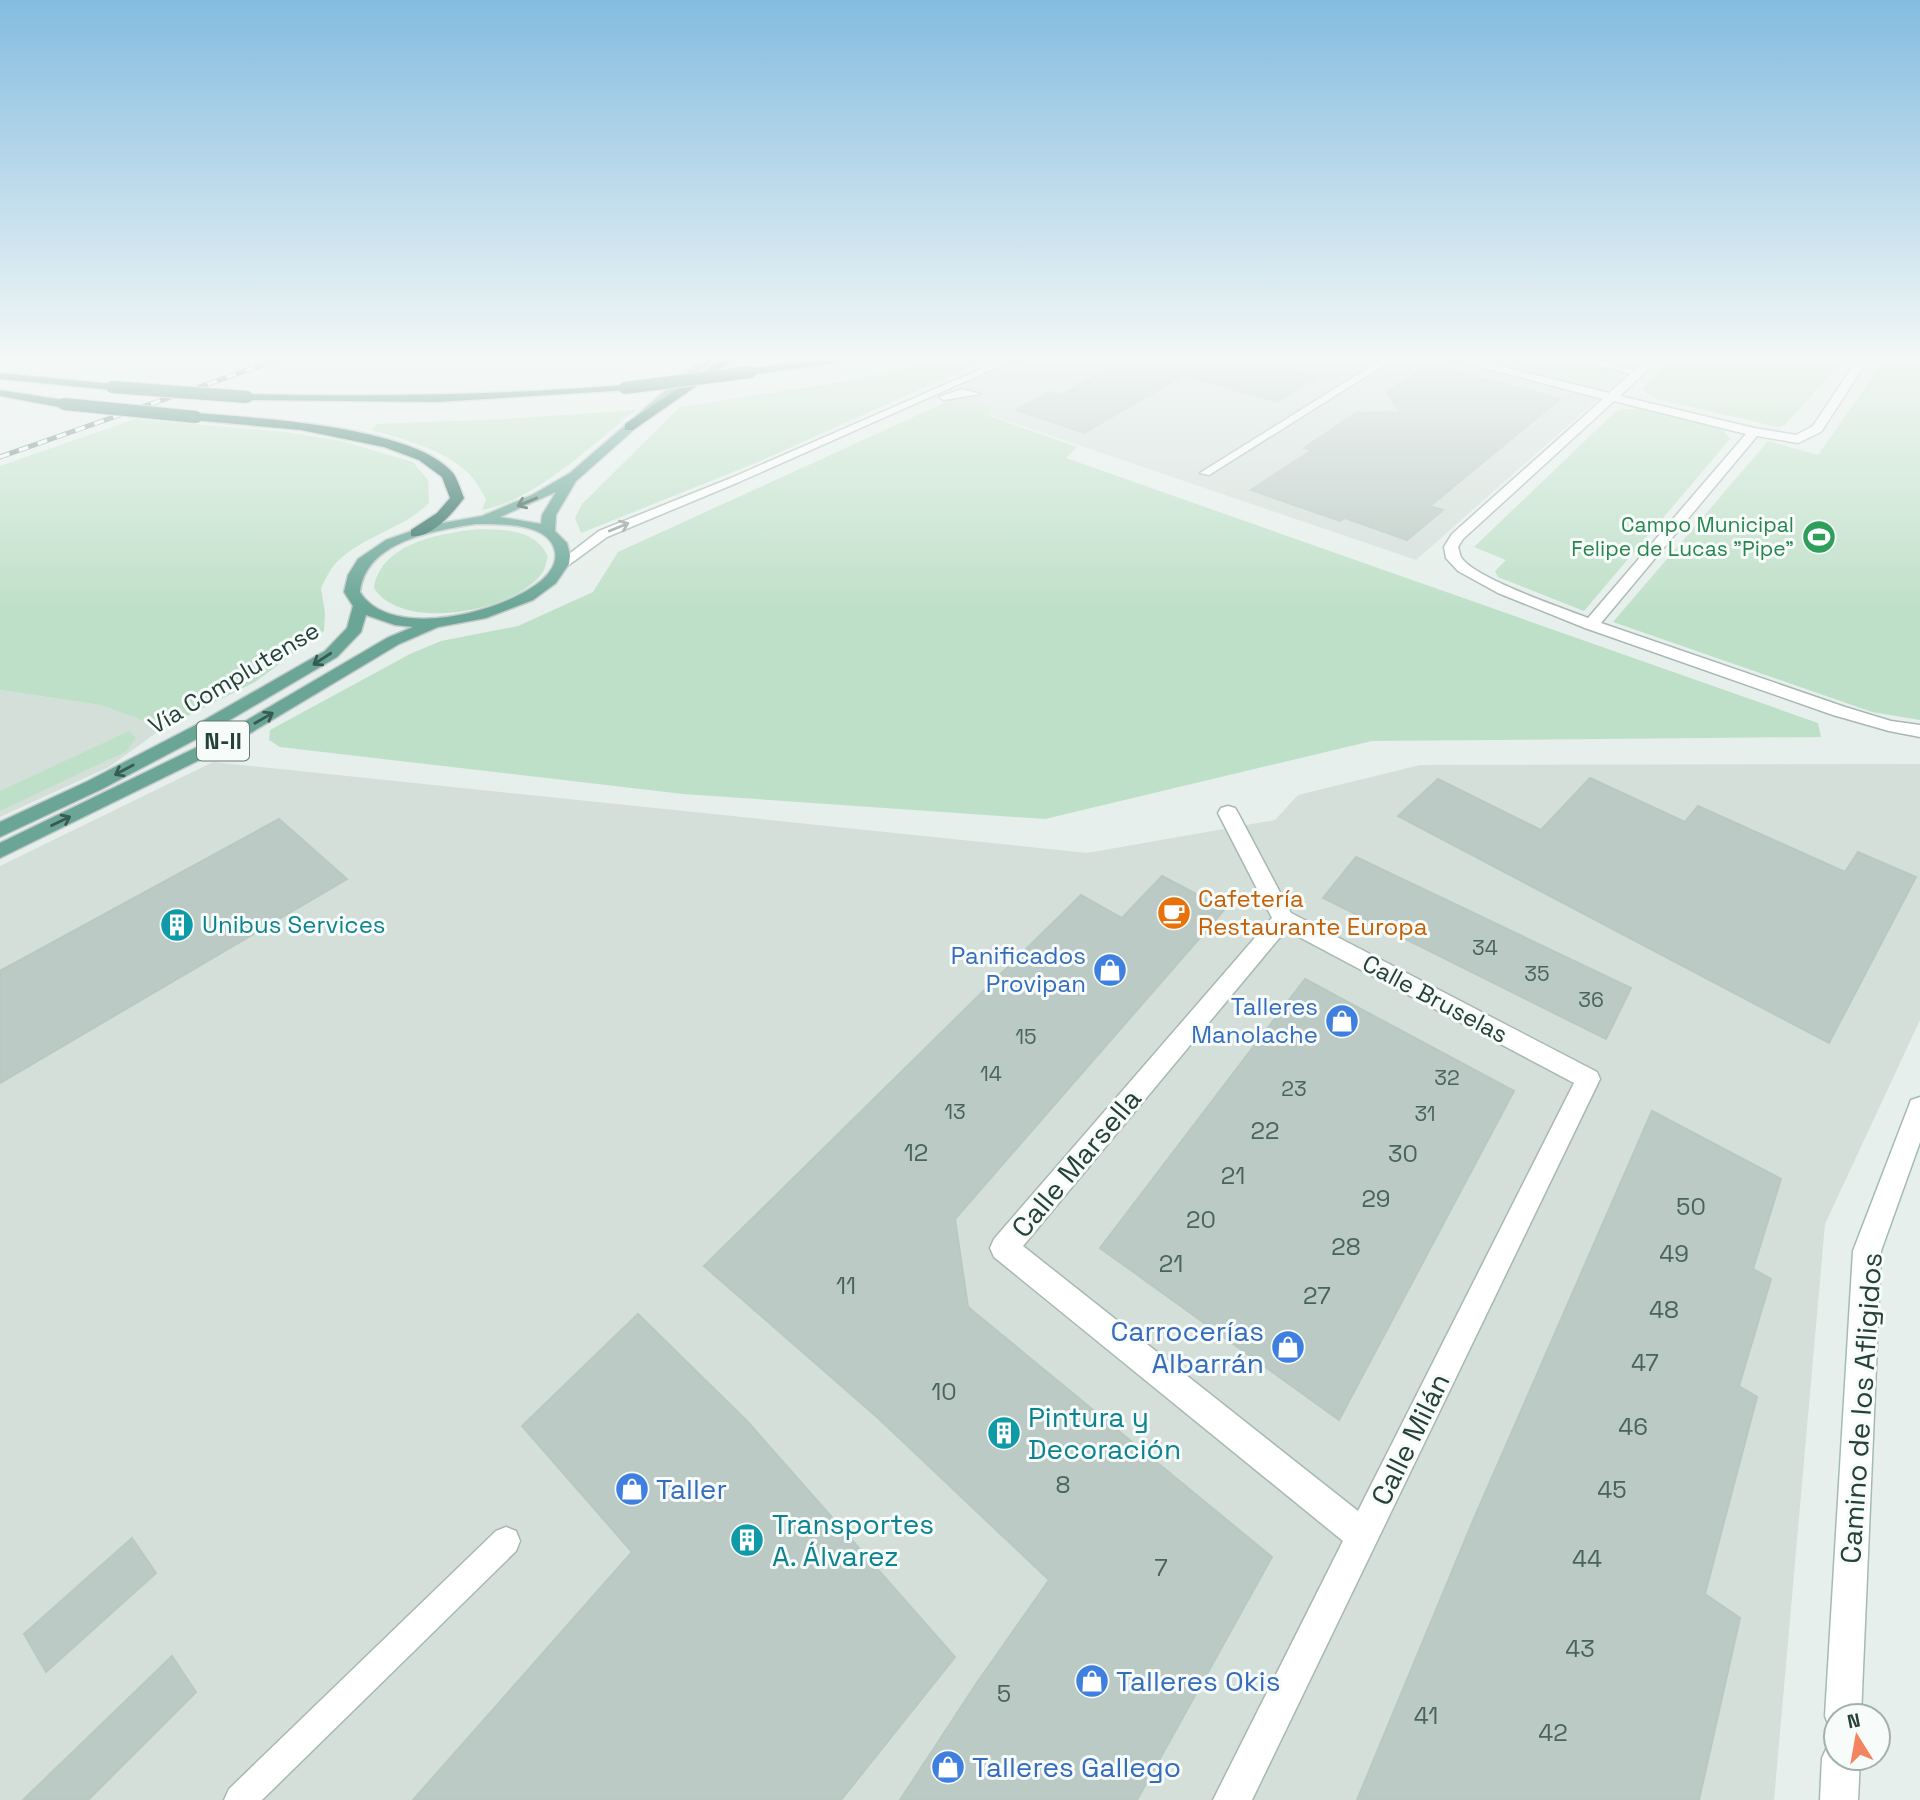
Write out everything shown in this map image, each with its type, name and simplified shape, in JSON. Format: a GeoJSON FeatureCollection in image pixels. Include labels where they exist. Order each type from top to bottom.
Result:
{"type":"FeatureCollection","features":[{"type":"Feature","properties":{"kind":"highway"},"geometry":{"type":"LineString","coordinates":[[381,442],[415,453],[450,474],[457,485],[457,498],[442,516],[416,533]]}},
{"type":"Feature","properties":{"kind":"main road"},"geometry":{"type":"LineString","coordinates":[[475,520],[517,522],[548,532],[558,541],[563,552],[562,564],[545,586],[511,606],[466,619],[408,622],[380,617],[361,606],[352,592],[355,576],[368,559],[388,545],[416,533],[475,520],[537,498],[575,476],[612,442]]}},
{"type":"Feature","properties":{"kind":"main road"},"geometry":{"type":"LineString","coordinates":[[548,532],[549,515],[575,476]]}},
{"type":"Feature","properties":{"kind":"main road","name":"Vía Complutense"},"geometry":{"type":"LineString","coordinates":[[0,830],[95,785],[267,693],[331,654],[355,629],[361,606]]}},
{"type":"Feature","properties":{"kind":"main road","name":"Vía Complutense"},"geometry":{"type":"LineString","coordinates":[[0,851],[226,740],[393,640],[442,622]]}},
{"type":"Feature","properties":{"kind":"street"},"geometry":{"type":"LineString","coordinates":[[1562,442],[1457,537],[1451,547],[1452,558],[1463,568],[1503,590],[1591,625],[1839,712],[1889,726],[1920,731]]}},
{"type":"Feature","properties":{"kind":"street"},"geometry":{"type":"LineString","coordinates":[[1591,625],[1746,442]]}},
{"type":"Feature","properties":{"kind":"street"},"geometry":{"type":"LineString","coordinates":[[1228,813],[1283,919]]}},
{"type":"Feature","properties":{"kind":"street","name":"Calle Bruselas"},"geometry":{"type":"LineString","coordinates":[[1283,919],[1588,1079]]}},
{"type":"Feature","properties":{"kind":"street","name":"Calle Marsella"},"geometry":{"type":"LineString","coordinates":[[1283,919],[1004,1248],[1363,1536]]}},
{"type":"Feature","properties":{"kind":"street","name":"Calle Milán"},"geometry":{"type":"LineString","coordinates":[[1232,1800],[1588,1079]]}},
{"type":"Feature","properties":{"kind":"street","name":"Camino de los Afligidos"},"geometry":{"type":"LineString","coordinates":[[1844,1702],[1867,1251],[1920,1108]]}},
{"type":"Feature","properties":{"kind":"street"},"geometry":{"type":"LineString","coordinates":[[1839,1800],[1840,1772]]}},
{"type":"Feature","properties":{"kind":"lane"},"geometry":{"type":"LineString","coordinates":[[562,564],[603,534],[822,442]]}},
{"type":"Feature","properties":{"kind":"lane"},"geometry":{"type":"LineString","coordinates":[[1205,473],[1255,442]]}},
{"type":"Feature","properties":{"kind":"lane"},"geometry":{"type":"LineString","coordinates":[[240,1800],[506,1541]]}},
{"type":"Feature","properties":{"kind":"shaded area"},"geometry":{"type":"Polygon","coordinates":[[[1069,442],[1549,442],[1416,560],[1069,442]]]}},
{"type":"Feature","properties":{"kind":"shaded area"},"geometry":{"type":"Polygon","coordinates":[[[0,690],[100,705],[163,728],[109,767],[0,817],[0,690]]]}},
{"type":"Feature","properties":{"kind":"shaded area"},"geometry":{"type":"Polygon","coordinates":[[[213,762],[1087,853],[1275,820],[1298,795],[1420,765],[1920,764],[1920,1020],[1825,1224],[1774,1800],[0,1800],[0,866],[213,762]]]}},
{"type":"Feature","properties":{"kind":"green space"},"geometry":{"type":"Polygon","coordinates":[[[69,442],[345,442],[413,462],[428,480],[429,503],[407,520],[357,546],[335,564],[321,588],[325,613],[324,631],[255,682],[163,728],[100,705],[0,690],[0,466],[69,442]]]}},
{"type":"Feature","properties":{"kind":"green space"},"geometry":{"type":"Polygon","coordinates":[[[410,442],[597,442],[523,495],[482,510],[486,499],[473,478],[447,457],[410,442]]]}},
{"type":"Feature","properties":{"kind":"green space"},"geometry":{"type":"Polygon","coordinates":[[[645,442],[803,442],[581,533],[575,518],[582,504],[645,442]]]}},
{"type":"Feature","properties":{"kind":"green space"},"geometry":{"type":"Polygon","coordinates":[[[859,442],[1063,442],[1077,447],[1066,458],[1818,723],[1821,737],[1372,741],[1045,819],[683,794],[280,747],[269,740],[270,730],[410,654],[441,641],[518,626],[593,592],[618,552],[859,442]]]}},
{"type":"Feature","properties":{"kind":"green space"},"geometry":{"type":"Polygon","coordinates":[[[1584,442],[1727,442],[1584,611],[1498,577],[1495,571],[1506,560],[1474,547],[1584,442]]]}},
{"type":"Feature","properties":{"kind":"green space"},"geometry":{"type":"Polygon","coordinates":[[[1767,442],[1818,455],[1827,442],[1920,442],[1920,720],[1872,712],[1613,622],[1767,442]]]}},
{"type":"Feature","properties":{"kind":"green space"},"geometry":{"type":"Polygon","coordinates":[[[480,529],[519,533],[536,541],[548,557],[543,572],[529,586],[509,598],[485,607],[459,612],[408,610],[388,602],[374,588],[379,572],[388,560],[401,550],[432,537],[480,529]]]}},
{"type":"Feature","properties":{"kind":"green space"},"geometry":{"type":"Polygon","coordinates":[[[129,731],[136,738],[127,751],[0,811],[0,791],[129,731]]]}},
{"type":"Feature","properties":{"kind":"building"},"geometry":{"type":"Polygon","coordinates":[[[1313,442],[1508,442],[1430,506],[1443,510],[1407,540],[1345,518],[1340,521],[1251,490],[1312,450],[1304,448],[1313,442]]]}},
{"type":"Feature","properties":{"kind":"building"},"geometry":{"type":"Polygon","coordinates":[[[1590,778],[1685,822],[1698,806],[1845,872],[1858,852],[1916,877],[1829,1043],[1398,816],[1438,779],[1541,830],[1590,778]]]}},
{"type":"Feature","properties":{"kind":"building","name":"Unibus Services"},"geometry":{"type":"Polygon","coordinates":[[[279,819],[347,879],[0,1083],[0,971],[279,819]]]}},
{"type":"Feature","properties":{"kind":"building"},"geometry":{"type":"Polygon","coordinates":[[[1356,857],[1631,988],[1606,1039],[1323,898],[1356,857]]]}},
{"type":"Feature","properties":{"kind":"building"},"geometry":{"type":"Polygon","coordinates":[[[1162,876],[1225,909],[955,1219],[968,1307],[1272,1557],[1137,1800],[900,1800],[976,1684],[1049,1580],[878,1418],[704,1266],[1081,895],[1122,918],[1162,876]]]}},
{"type":"Feature","properties":{"kind":"building"},"geometry":{"type":"Polygon","coordinates":[[[1305,979],[1514,1091],[1339,1420],[1100,1248],[1305,979]]]}},
{"type":"Feature","properties":{"kind":"building"},"geometry":{"type":"Polygon","coordinates":[[[1652,1111],[1781,1179],[1753,1269],[1771,1279],[1739,1386],[1757,1397],[1705,1594],[1740,1618],[1699,1800],[1357,1800],[1472,1523],[1652,1111]]]}},
{"type":"Feature","properties":{"kind":"building","name":"Transportes A. Álvarez"},"geometry":{"type":"Polygon","coordinates":[[[638,1314],[748,1422],[955,1657],[841,1800],[413,1800],[632,1552],[522,1426],[638,1314]]]}},
{"type":"Feature","properties":{"kind":"building"},"geometry":{"type":"Polygon","coordinates":[[[132,1538],[156,1573],[46,1672],[24,1634],[132,1538]]]}},
{"type":"Feature","properties":{"kind":"building"},"geometry":{"type":"Polygon","coordinates":[[[172,1656],[196,1692],[88,1800],[23,1800],[172,1656]]]}},
{"type":"Feature","properties":{"kind":"railway"},"geometry":{"type":"LineString","coordinates":[[0,457],[43,442]]}},
{"type":"Feature","properties":{"kind":"place","name":"Campo Municipal Felipe de Lucas \"Pipe\""},"geometry":{"type":"Point","coordinates":[1819,537]}},
{"type":"Feature","properties":{"kind":"place","name":"Cafetería Restaurante Europa"},"geometry":{"type":"Point","coordinates":[1174,913]}},
{"type":"Feature","properties":{"kind":"place","name":"Unibus Services"},"geometry":{"type":"Point","coordinates":[177,925]}},
{"type":"Feature","properties":{"kind":"place","name":"Panificados Provipan"},"geometry":{"type":"Point","coordinates":[1110,970]}},
{"type":"Feature","properties":{"kind":"place","name":"Talleres Manolache"},"geometry":{"type":"Point","coordinates":[1342,1021]}},
{"type":"Feature","properties":{"kind":"place","name":"Carrocerías Albarrán"},"geometry":{"type":"Point","coordinates":[1288,1347]}},
{"type":"Feature","properties":{"kind":"place","name":"Pintura y Decoración"},"geometry":{"type":"Point","coordinates":[1004,1433]}},
{"type":"Feature","properties":{"kind":"place","name":"Taller"},"geometry":{"type":"Point","coordinates":[632,1489]}},
{"type":"Feature","properties":{"kind":"place","name":"Transportes A. Álvarez"},"geometry":{"type":"Point","coordinates":[747,1540]}},
{"type":"Feature","properties":{"kind":"place","name":"Talleres Okis"},"geometry":{"type":"Point","coordinates":[1092,1681]}},
{"type":"Feature","properties":{"kind":"place","name":"Talleres Gallego"},"geometry":{"type":"Point","coordinates":[948,1767]}}]}
